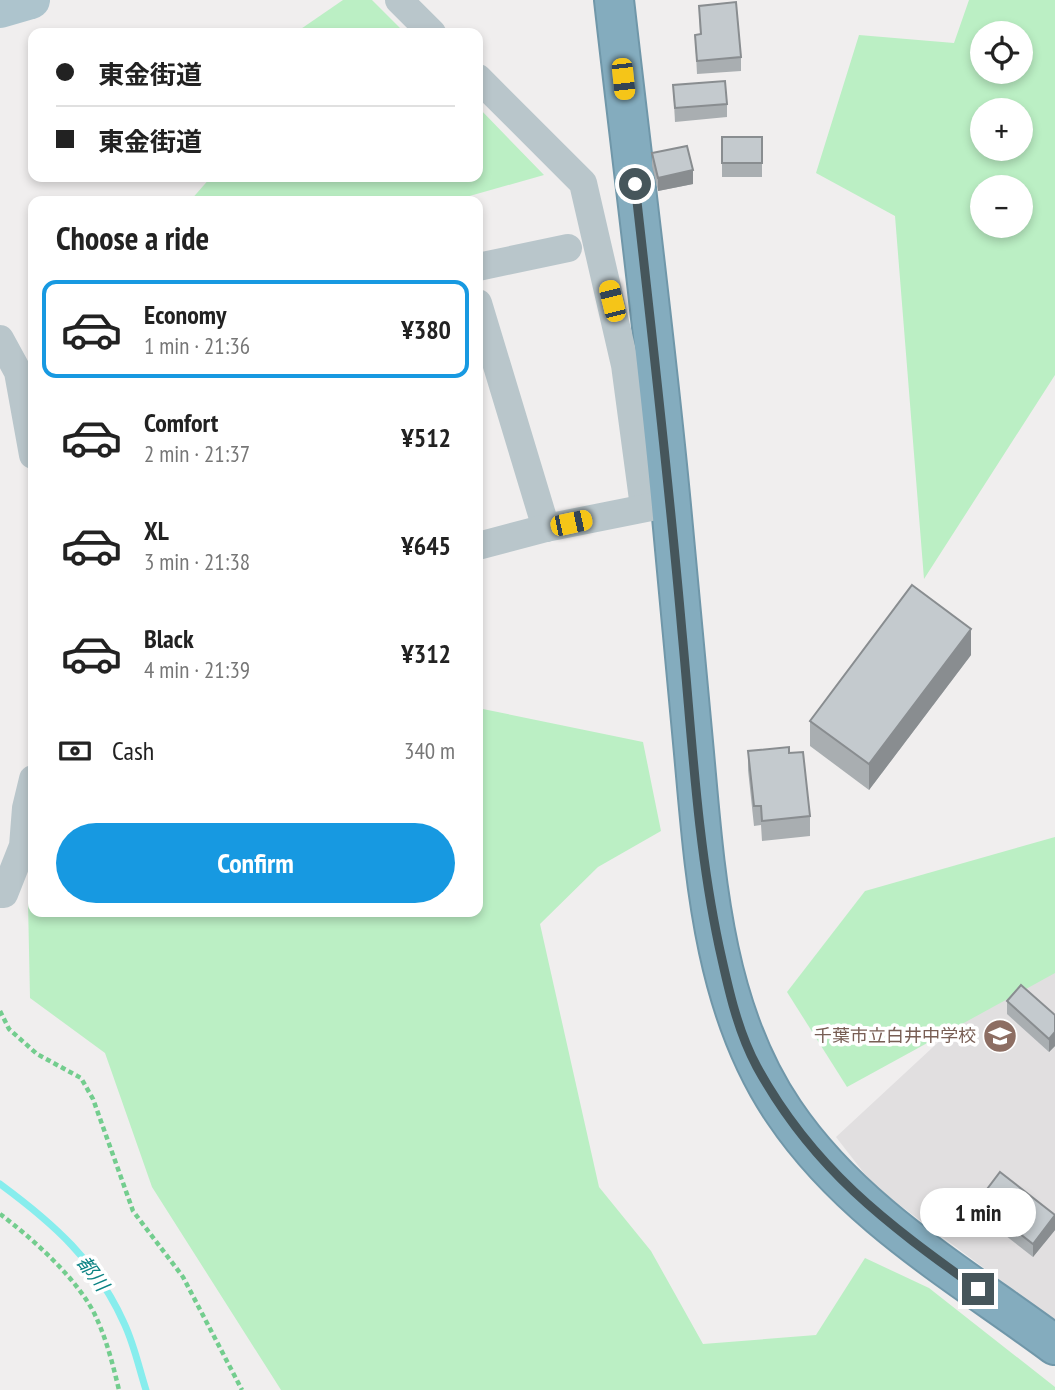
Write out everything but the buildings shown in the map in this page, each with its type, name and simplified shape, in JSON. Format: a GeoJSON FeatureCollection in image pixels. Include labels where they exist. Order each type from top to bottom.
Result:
{"type":"FeatureCollection","features":[{"type":"Feature","properties":{"kind":"highway"},"geometry":{"type":"LineString","coordinates":[[614,0],[657,505],[704,869],[736,1016],[755,1064],[783,1111],[810,1148],[850,1190],[887,1224],[1055,1345]]}},
{"type":"Feature","properties":{"kind":"main road"},"geometry":{"type":"LineString","coordinates":[[0,9],[31,0]]}},
{"type":"Feature","properties":{"kind":"street"},"geometry":{"type":"LineString","coordinates":[[398,0],[427,28]]}},
{"type":"Feature","properties":{"kind":"street"},"geometry":{"type":"LineString","coordinates":[[483,83],[583,183],[657,505],[546,528],[483,546]]}},
{"type":"Feature","properties":{"kind":"street"},"geometry":{"type":"LineString","coordinates":[[483,266],[568,248]]}},
{"type":"Feature","properties":{"kind":"street"},"geometry":{"type":"LineString","coordinates":[[483,320],[546,528]]}},
{"type":"Feature","properties":{"kind":"street"},"geometry":{"type":"LineString","coordinates":[[0,339],[18,372],[28,427]]}},
{"type":"Feature","properties":{"kind":"street"},"geometry":{"type":"LineString","coordinates":[[0,894],[4,894],[23,846],[28,800]]}},
{"type":"Feature","properties":{"kind":"path"},"geometry":{"type":"LineString","coordinates":[[0,1011],[9,1029],[37,1054],[81,1078],[93,1099],[134,1211],[183,1277],[242,1390]]}},
{"type":"Feature","properties":{"kind":"path"},"geometry":{"type":"LineString","coordinates":[[0,1214],[29,1235],[95,1315],[111,1357],[119,1390]]}},
{"type":"Feature","properties":{"kind":"shaded area","name":"千葉市立白井中学校"},"geometry":{"type":"Polygon","coordinates":[[[1055,934],[1055,1321],[874,1186],[836,1137],[1055,934]]]}},
{"type":"Feature","properties":{"kind":"green space"},"geometry":{"type":"Polygon","coordinates":[[[343,0],[372,0],[400,28],[302,28],[343,0]]]}},
{"type":"Feature","properties":{"kind":"green space"},"geometry":{"type":"Polygon","coordinates":[[[969,0],[1055,0],[1055,375],[924,579],[895,216],[816,173],[859,35],[954,43],[969,0]]]}},
{"type":"Feature","properties":{"kind":"green space"},"geometry":{"type":"Polygon","coordinates":[[[483,112],[544,175],[470,196],[194,196],[207,182],[483,182],[483,112]]]}},
{"type":"Feature","properties":{"kind":"green space"},"geometry":{"type":"Polygon","coordinates":[[[483,709],[643,742],[661,831],[598,867],[540,924],[599,1187],[651,1251],[703,1344],[816,1335],[865,1258],[929,1288],[1055,1387],[1055,1390],[281,1390],[152,1187],[105,1053],[30,998],[28,917],[483,917],[483,709]]]}},
{"type":"Feature","properties":{"kind":"green space"},"geometry":{"type":"Polygon","coordinates":[[[1055,837],[1055,973],[847,1087],[787,992],[865,891],[1055,837]]]}},
{"type":"Feature","properties":{"kind":"waterway","name":"都川"},"geometry":{"type":"LineString","coordinates":[[0,1184],[72,1245],[101,1281],[128,1331],[146,1390]]}},
{"type":"Feature","properties":{"kind":"place","name":"千葉市立白井中学校"},"geometry":{"type":"Point","coordinates":[1000,1036]}},
{"type":"Feature","properties":{"kind":"route"},"geometry":{"type":"LineString","coordinates":[[635,184],[668,475],[704,869],[736,1016],[755,1064],[783,1111],[810,1148],[887,1224],[978,1289]]}}]}
